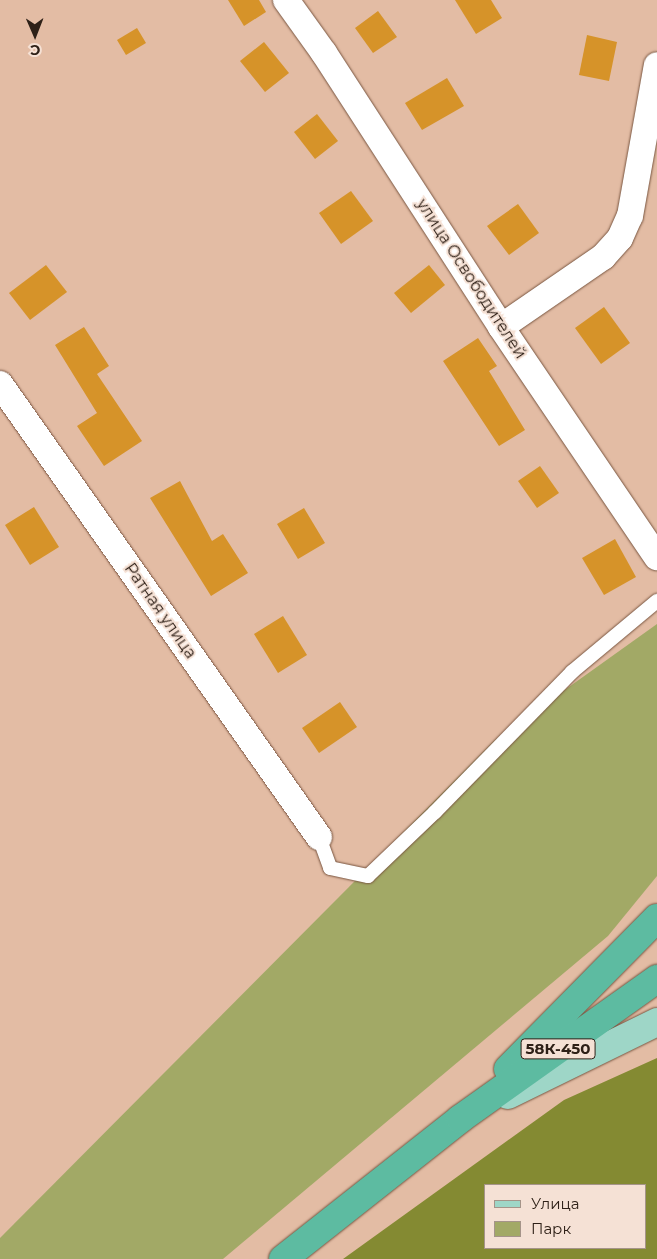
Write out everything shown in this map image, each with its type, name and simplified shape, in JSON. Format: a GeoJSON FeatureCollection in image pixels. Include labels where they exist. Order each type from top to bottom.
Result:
{"type":"FeatureCollection","features":[{"type":"Feature","properties":{"kind":"highway"},"geometry":{"type":"LineString","coordinates":[[460,1118],[657,918]]}},
{"type":"Feature","properties":{"kind":"highway","name":"58К-450"},"geometry":{"type":"LineString","coordinates":[[283,1259],[460,1118],[657,980]]}},
{"type":"Feature","properties":{"kind":"main road"},"geometry":{"type":"LineString","coordinates":[[460,1118],[657,1022]]}},
{"type":"Feature","properties":{"kind":"street","name":"улица Освободителей"},"geometry":{"type":"LineString","coordinates":[[286,0],[324,53],[501,327],[657,557]]}},
{"type":"Feature","properties":{"kind":"street"},"geometry":{"type":"LineString","coordinates":[[501,327],[603,257],[620,238],[630,216],[657,65]]}},
{"type":"Feature","properties":{"kind":"street","name":"Ратная улица"},"geometry":{"type":"LineString","coordinates":[[0,384],[319,837]]}},
{"type":"Feature","properties":{"kind":"lane"},"geometry":{"type":"LineString","coordinates":[[319,837],[330,868],[368,876],[435,812],[572,672],[657,600]]}},
{"type":"Feature","properties":{"kind":"green space"},"geometry":{"type":"Polygon","coordinates":[[[657,624],[657,876],[608,936],[223,1259],[0,1259],[0,1238],[496,739],[657,624]]]}},
{"type":"Feature","properties":{"kind":"green space"},"geometry":{"type":"Polygon","coordinates":[[[657,1058],[657,1259],[343,1259],[564,1100],[657,1058]]]}},
{"type":"Feature","properties":{"kind":"building"},"geometry":{"type":"Polygon","coordinates":[[[228,0],[259,0],[266,12],[244,26],[228,0]]]}},
{"type":"Feature","properties":{"kind":"building"},"geometry":{"type":"Polygon","coordinates":[[[455,0],[491,0],[502,18],[476,34],[455,0]]]}},
{"type":"Feature","properties":{"kind":"building"},"geometry":{"type":"Polygon","coordinates":[[[378,11],[397,37],[373,53],[355,28],[378,11]]]}},
{"type":"Feature","properties":{"kind":"building"},"geometry":{"type":"Polygon","coordinates":[[[137,28],[146,43],[126,55],[117,40],[137,28]]]}},
{"type":"Feature","properties":{"kind":"building"},"geometry":{"type":"Polygon","coordinates":[[[587,35],[617,42],[609,81],[579,75],[587,35]]]}},
{"type":"Feature","properties":{"kind":"building"},"geometry":{"type":"Polygon","coordinates":[[[264,42],[289,73],[265,92],[240,61],[264,42]]]}},
{"type":"Feature","properties":{"kind":"building"},"geometry":{"type":"Polygon","coordinates":[[[447,78],[464,106],[422,130],[405,103],[447,78]]]}},
{"type":"Feature","properties":{"kind":"building"},"geometry":{"type":"Polygon","coordinates":[[[317,114],[338,141],[315,159],[294,132],[317,114]]]}},
{"type":"Feature","properties":{"kind":"building"},"geometry":{"type":"Polygon","coordinates":[[[351,191],[373,221],[341,244],[319,213],[351,191]]]}},
{"type":"Feature","properties":{"kind":"building"},"geometry":{"type":"Polygon","coordinates":[[[518,204],[539,233],[509,255],[487,226],[518,204]]]}},
{"type":"Feature","properties":{"kind":"building"},"geometry":{"type":"Polygon","coordinates":[[[46,265],[67,292],[30,320],[9,293],[46,265]]]}},
{"type":"Feature","properties":{"kind":"building"},"geometry":{"type":"Polygon","coordinates":[[[429,265],[445,285],[411,313],[394,293],[429,265]]]}},
{"type":"Feature","properties":{"kind":"building"},"geometry":{"type":"Polygon","coordinates":[[[604,307],[630,343],[601,364],[575,328],[604,307]]]}},
{"type":"Feature","properties":{"kind":"building"},"geometry":{"type":"Polygon","coordinates":[[[84,327],[109,366],[97,374],[142,441],[104,466],[77,426],[97,413],[55,345],[84,327]]]}},
{"type":"Feature","properties":{"kind":"building"},"geometry":{"type":"Polygon","coordinates":[[[478,338],[497,366],[489,371],[525,430],[499,446],[443,361],[478,338]]]}},
{"type":"Feature","properties":{"kind":"building"},"geometry":{"type":"Polygon","coordinates":[[[540,466],[559,493],[537,508],[518,481],[540,466]]]}},
{"type":"Feature","properties":{"kind":"building"},"geometry":{"type":"Polygon","coordinates":[[[180,481],[212,541],[223,534],[248,573],[211,596],[150,498],[180,481]]]}},
{"type":"Feature","properties":{"kind":"building"},"geometry":{"type":"Polygon","coordinates":[[[34,507],[59,547],[30,565],[5,525],[34,507]]]}},
{"type":"Feature","properties":{"kind":"building"},"geometry":{"type":"Polygon","coordinates":[[[304,508],[325,543],[298,559],[277,524],[304,508]]]}},
{"type":"Feature","properties":{"kind":"building"},"geometry":{"type":"Polygon","coordinates":[[[615,539],[636,577],[604,595],[582,558],[615,539]]]}},
{"type":"Feature","properties":{"kind":"building"},"geometry":{"type":"Polygon","coordinates":[[[283,616],[307,655],[278,673],[254,634],[283,616]]]}},
{"type":"Feature","properties":{"kind":"building"},"geometry":{"type":"Polygon","coordinates":[[[340,702],[357,727],[319,753],[302,728],[340,702]]]}}]}
